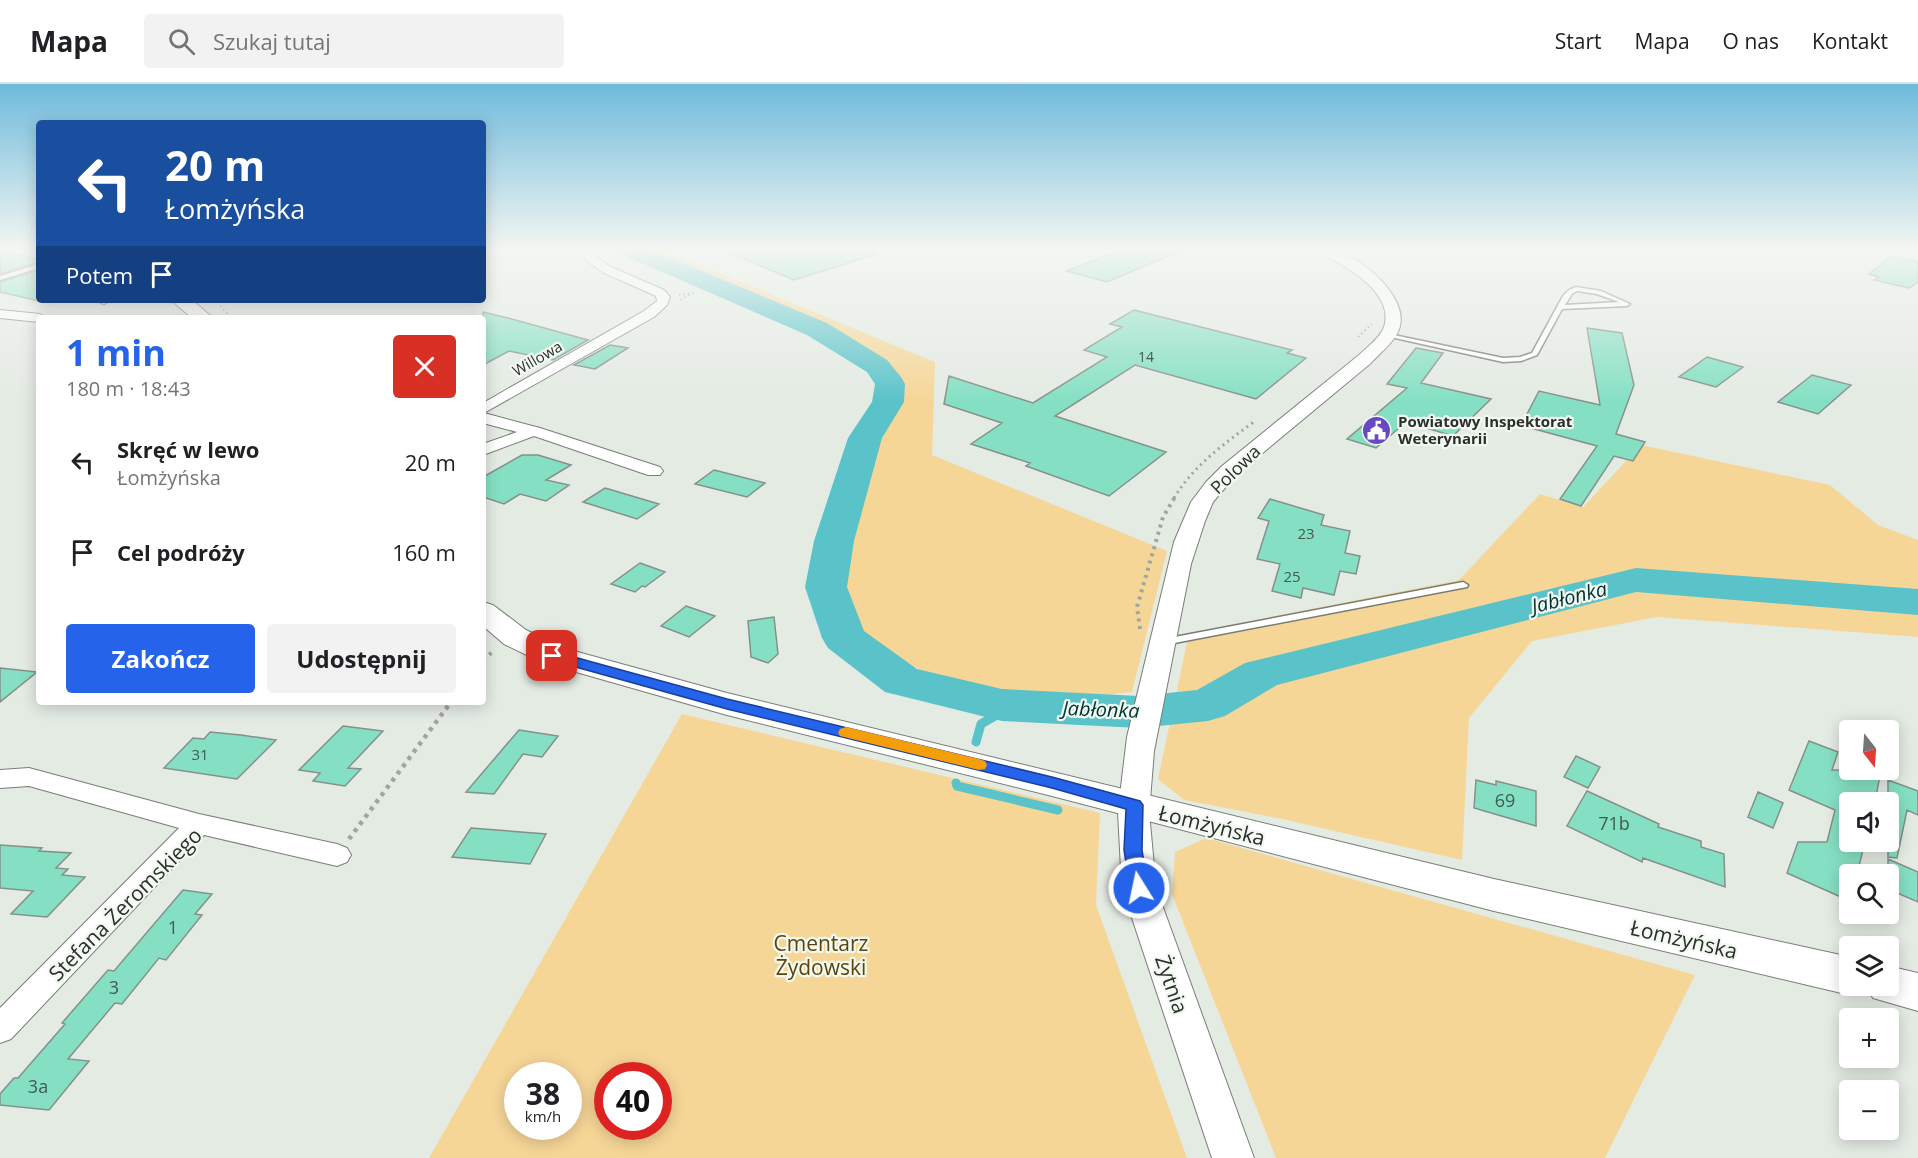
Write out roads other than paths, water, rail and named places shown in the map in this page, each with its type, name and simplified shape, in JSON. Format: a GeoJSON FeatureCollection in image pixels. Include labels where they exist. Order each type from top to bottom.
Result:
{"type":"FeatureCollection","features":[{"type":"Feature","properties":{"kind":"main road"},"geometry":{"type":"LineString","coordinates":[[184,303],[200,315]]}},
{"type":"Feature","properties":{"kind":"main road","name":"Łomżyńska"},"geometry":{"type":"LineString","coordinates":[[486,613],[515,637],[552,656],[727,704],[1041,780],[1494,896],[1839,974]]}},
{"type":"Feature","properties":{"kind":"main road"},"geometry":{"type":"LineString","coordinates":[[1899,988],[1918,992]]}},
{"type":"Feature","properties":{"kind":"street","name":"Willowa"},"geometry":{"type":"LineString","coordinates":[[486,406],[658,309],[663,300]]}},
{"type":"Feature","properties":{"kind":"street"},"geometry":{"type":"LineString","coordinates":[[1387,300],[1393,316],[1389,336]]}},
{"type":"Feature","properties":{"kind":"street"},"geometry":{"type":"LineString","coordinates":[[0,314],[36,318]]}},
{"type":"Feature","properties":{"kind":"street","name":"Polowa"},"geometry":{"type":"LineString","coordinates":[[1134,805],[1136,766],[1144,727],[1193,520],[1212,488],[1235,464],[1366,358],[1389,336]]}},
{"type":"Feature","properties":{"kind":"street"},"geometry":{"type":"LineString","coordinates":[[486,419],[534,431],[654,471]]}},
{"type":"Feature","properties":{"kind":"street"},"geometry":{"type":"LineString","coordinates":[[486,449],[534,431]]}},
{"type":"Feature","properties":{"kind":"street"},"geometry":{"type":"LineString","coordinates":[[0,779],[29,777],[200,824]]}},
{"type":"Feature","properties":{"kind":"street","name":"Żytnia"},"geometry":{"type":"LineString","coordinates":[[1134,805],[1133,850],[1139,888],[1233,1158]]}},
{"type":"Feature","properties":{"kind":"street","name":"Stefana Żeromskiego"},"geometry":{"type":"LineString","coordinates":[[0,1029],[200,824],[337,855]]}},
{"type":"Feature","properties":{"kind":"lane"},"geometry":{"type":"LineString","coordinates":[[1389,336],[1503,360],[1521,359],[1535,354],[1565,300]]}},
{"type":"Feature","properties":{"kind":"lane"},"geometry":{"type":"LineString","coordinates":[[1560,307],[1627,304],[1620,300]]}},
{"type":"Feature","properties":{"kind":"lane"},"geometry":{"type":"LineString","coordinates":[[1161,655],[1463,585]]}},
{"type":"Feature","properties":{"kind":"waterway","name":"Jabłonka"},"geometry":{"type":"LineString","coordinates":[[749,300],[817,329],[877,366],[890,384],[888,402],[865,438],[834,541],[826,587],[844,638],[902,681],[1002,705],[1139,712],[1208,705],[1261,674],[1636,580],[1918,602]]}},
{"type":"Feature","properties":{"kind":"waterway"},"geometry":{"type":"LineString","coordinates":[[976,742],[981,724],[1000,713],[1002,705]]}},
{"type":"Feature","properties":{"kind":"waterway"},"geometry":{"type":"LineString","coordinates":[[956,783],[957,786],[1058,810]]}},
{"type":"Feature","properties":{"kind":"place","name":"Powiatowy Inspektorat Weterynarii"},"geometry":{"type":"Point","coordinates":[1377,430]}},
{"type":"Feature","properties":{"kind":"park label","name":"Cmentarz Żydowski"},"geometry":{"type":"Point","coordinates":[821,955]}}]}
